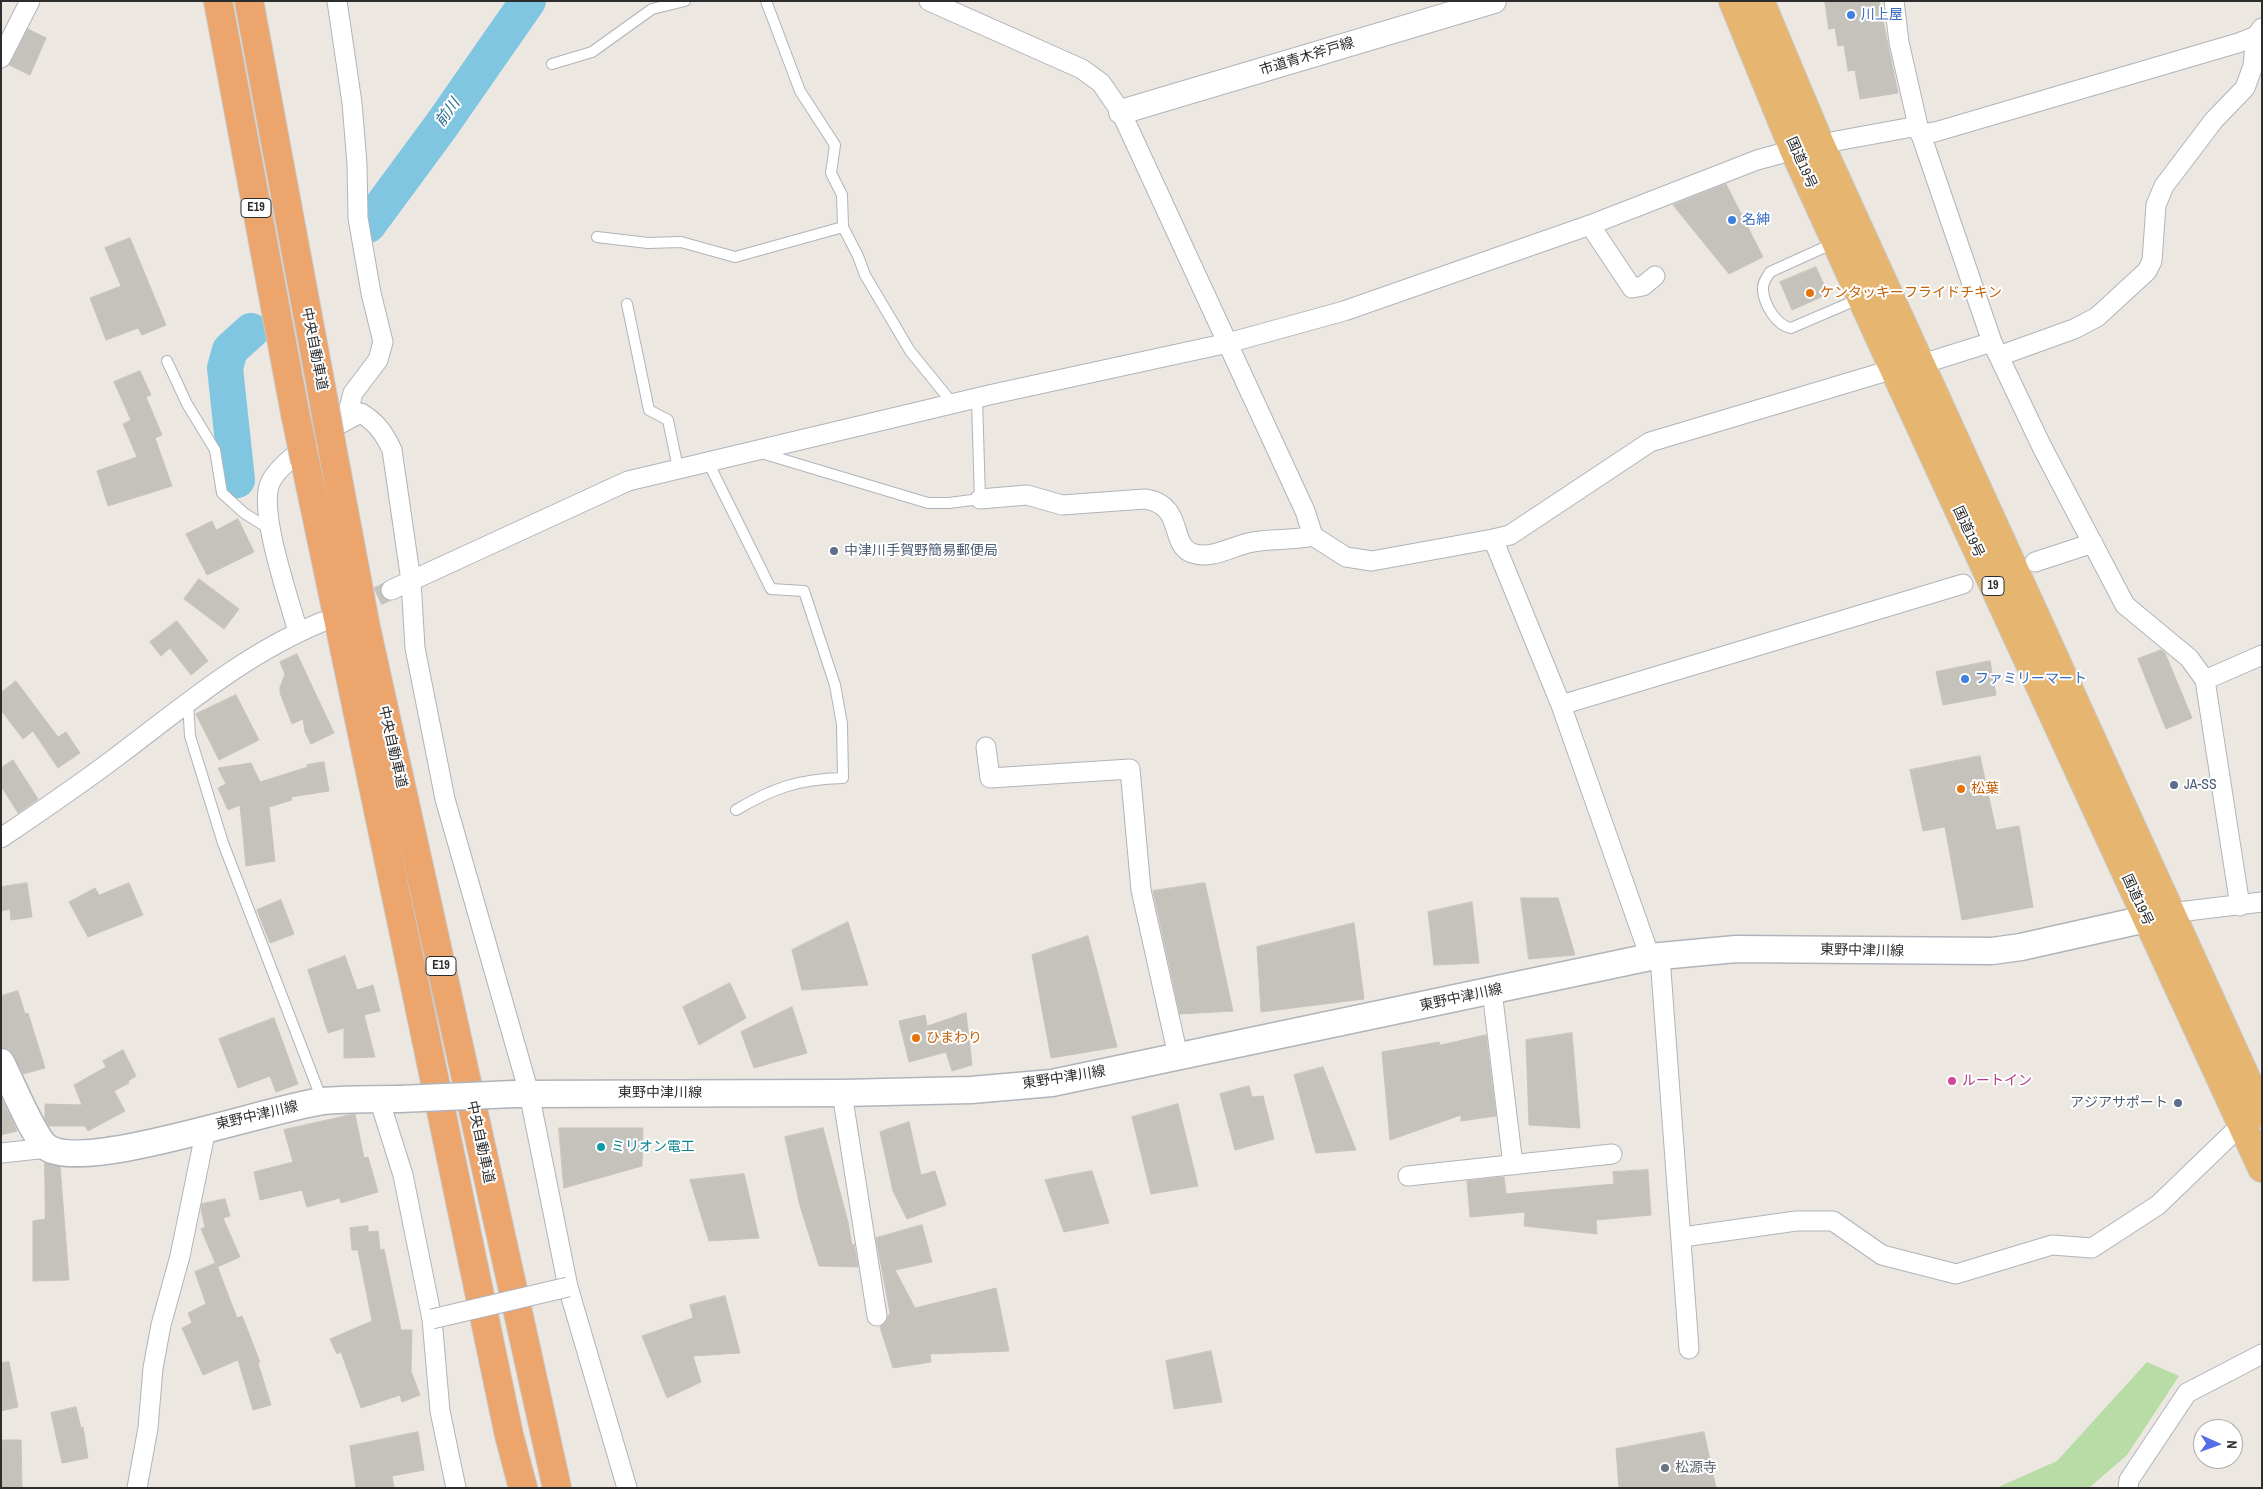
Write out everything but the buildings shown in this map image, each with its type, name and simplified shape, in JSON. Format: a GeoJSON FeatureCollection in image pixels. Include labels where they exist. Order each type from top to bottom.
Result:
{"type":"FeatureCollection","features":[{"type":"Feature","properties":{"kind":"highway","name":"中央自動車道"},"geometry":{"type":"LineString","coordinates":[[218,1],[295,414],[509,1435],[523,1488]]}},
{"type":"Feature","properties":{"kind":"highway","name":"中央自動車道"},"geometry":{"type":"LineString","coordinates":[[249,1],[322,392],[338,431],[366,628],[557,1488]]}},
{"type":"Feature","properties":{"kind":"highway","name":"国道19号"},"geometry":{"type":"LineString","coordinates":[[1733,1],[1807,147],[1922,364],[2158,916]]}},
{"type":"Feature","properties":{"kind":"highway","name":"国道19号"},"geometry":{"type":"LineString","coordinates":[[1760,1],[1837,242],[1894,369],[2158,916],[2252,1119],[2262,1168]]}},
{"type":"Feature","properties":{"kind":"main road","name":"東野中津川線"},"geometry":{"type":"LineString","coordinates":[[48,1148],[73,1155],[167,1141],[206,1128],[322,1101],[522,1093],[970,1090],[1052,1083],[1655,957],[1736,949],[1992,951],[2021,947],[2158,916]]}},
{"type":"Feature","properties":{"kind":"main road"},"geometry":{"type":"LineString","coordinates":[[1,1062],[34,1128],[48,1148]]}},
{"type":"Feature","properties":{"kind":"street"},"geometry":{"type":"LineString","coordinates":[[1,58],[30,1]]}},
{"type":"Feature","properties":{"kind":"street"},"geometry":{"type":"LineString","coordinates":[[337,1],[352,103],[357,164],[358,218],[371,293],[383,342],[378,360],[353,393],[338,431]]}},
{"type":"Feature","properties":{"kind":"street"},"geometry":{"type":"LineString","coordinates":[[929,1],[964,8],[1082,69],[1101,82],[1121,112],[1305,511],[1313,536],[1346,557],[1372,561],[1494,540],[1510,535],[1650,442],[1894,369]]}},
{"type":"Feature","properties":{"kind":"street","name":"市道青木斧戸線"},"geometry":{"type":"LineString","coordinates":[[1121,112],[1494,1]]}},
{"type":"Feature","properties":{"kind":"street"},"geometry":{"type":"LineString","coordinates":[[1894,1],[1899,42],[1919,130],[1996,349],[2042,447],[2125,605],[2189,658],[2205,680],[2240,906]]}},
{"type":"Feature","properties":{"kind":"street"},"geometry":{"type":"LineString","coordinates":[[391,590],[628,481],[678,468],[758,452],[977,399],[1228,343],[1344,311],[1590,225],[1757,160],[1807,147],[1919,130],[1945,129],[2259,32],[2253,66],[2245,88],[2214,120],[2164,186],[2156,206],[2152,261],[2147,271],[2097,317],[2074,329],[1996,349],[1922,364]]}},
{"type":"Feature","properties":{"kind":"street"},"geometry":{"type":"LineString","coordinates":[[1590,225],[1632,288],[1643,286],[1655,276]]}},
{"type":"Feature","properties":{"kind":"street"},"geometry":{"type":"LineString","coordinates":[[298,632],[271,530],[267,502],[269,486],[274,476],[285,463],[338,431],[361,413],[372,420],[383,432],[392,450],[411,581],[415,648],[443,791],[522,1093],[568,1286],[627,1488]]}},
{"type":"Feature","properties":{"kind":"street"},"geometry":{"type":"LineString","coordinates":[[980,500],[1027,495],[1062,504],[1145,499],[1157,501],[1166,508],[1183,546],[1191,553],[1216,553],[1250,542],[1300,539],[1313,536]]}},
{"type":"Feature","properties":{"kind":"street"},"geometry":{"type":"LineString","coordinates":[[1494,540],[1561,705],[1655,957],[1682,1238],[1689,1349]]}},
{"type":"Feature","properties":{"kind":"street"},"geometry":{"type":"LineString","coordinates":[[2034,562],[2092,543]]}},
{"type":"Feature","properties":{"kind":"street"},"geometry":{"type":"LineString","coordinates":[[1561,705],[1963,584]]}},
{"type":"Feature","properties":{"kind":"street"},"geometry":{"type":"LineString","coordinates":[[1,838],[101,768],[229,671],[298,632],[322,622]]}},
{"type":"Feature","properties":{"kind":"street"},"geometry":{"type":"LineString","coordinates":[[2205,680],[2262,655]]}},
{"type":"Feature","properties":{"kind":"street"},"geometry":{"type":"LineString","coordinates":[[986,746],[990,778],[1130,769],[1141,890],[1178,1056]]}},
{"type":"Feature","properties":{"kind":"street"},"geometry":{"type":"LineString","coordinates":[[2158,916],[2262,902]]}},
{"type":"Feature","properties":{"kind":"street"},"geometry":{"type":"LineString","coordinates":[[1492,991],[1513,1165]]}},
{"type":"Feature","properties":{"kind":"street"},"geometry":{"type":"LineString","coordinates":[[842,1092],[877,1316]]}},
{"type":"Feature","properties":{"kind":"street"},"geometry":{"type":"LineString","coordinates":[[389,1099],[402,1174],[432,1319],[440,1411],[456,1488]]}},
{"type":"Feature","properties":{"kind":"street"},"geometry":{"type":"LineString","coordinates":[[1682,1238],[1796,1221],[1834,1221],[1882,1255],[1956,1274],[2052,1245],[2092,1248],[2158,1205],[2252,1119]]}},
{"type":"Feature","properties":{"kind":"street"},"geometry":{"type":"LineString","coordinates":[[137,1488],[148,1428],[153,1368],[161,1325],[180,1256],[206,1128]]}},
{"type":"Feature","properties":{"kind":"street"},"geometry":{"type":"LineString","coordinates":[[1,1153],[48,1148]]}},
{"type":"Feature","properties":{"kind":"street"},"geometry":{"type":"LineString","coordinates":[[1408,1176],[1612,1154]]}},
{"type":"Feature","properties":{"kind":"street"},"geometry":{"type":"LineString","coordinates":[[432,1319],[568,1286]]}},
{"type":"Feature","properties":{"kind":"street"},"geometry":{"type":"LineString","coordinates":[[2128,1488],[2129,1480],[2186,1393],[2262,1354]]}},
{"type":"Feature","properties":{"kind":"lane"},"geometry":{"type":"LineString","coordinates":[[552,64],[592,52],[652,9],[685,1]]}},
{"type":"Feature","properties":{"kind":"lane"},"geometry":{"type":"LineString","coordinates":[[766,1],[800,91],[835,145],[831,173],[842,195],[842,227],[866,275],[910,351],[954,405]]}},
{"type":"Feature","properties":{"kind":"lane"},"geometry":{"type":"LineString","coordinates":[[597,237],[648,243],[681,242],[735,257],[842,227]]}},
{"type":"Feature","properties":{"kind":"lane"},"geometry":{"type":"LineString","coordinates":[[1837,242],[1770,272],[1764,280],[1762,289],[1775,320],[1783,327],[1792,328],[1862,298]]}},
{"type":"Feature","properties":{"kind":"lane"},"geometry":{"type":"LineString","coordinates":[[627,304],[649,410],[668,420],[678,468]]}},
{"type":"Feature","properties":{"kind":"lane"},"geometry":{"type":"LineString","coordinates":[[167,361],[187,404],[215,450],[222,493],[244,513],[271,530]]}},
{"type":"Feature","properties":{"kind":"lane"},"geometry":{"type":"LineString","coordinates":[[758,452],[928,503],[980,500],[977,399]]}},
{"type":"Feature","properties":{"kind":"lane"},"geometry":{"type":"LineString","coordinates":[[708,462],[771,589],[804,592],[835,685],[842,724],[843,778],[812,779],[787,785],[765,793],[736,810]]}},
{"type":"Feature","properties":{"kind":"lane"},"geometry":{"type":"LineString","coordinates":[[188,702],[190,736],[223,843],[322,1101]]}},
{"type":"Feature","properties":{"kind":"green space"},"geometry":{"type":"Polygon","coordinates":[[[2147,1362],[2179,1376],[2127,1455],[2089,1488],[1996,1488],[2057,1461],[2147,1362]]]}},
{"type":"Feature","properties":{"kind":"waterway","name":"前川"},"geometry":{"type":"LineString","coordinates":[[368,225],[441,126],[528,1]]}},
{"type":"Feature","properties":{"kind":"waterway","name":"前川"},"geometry":{"type":"LineString","coordinates":[[237,480],[225,368],[230,350],[251,331]]}},
{"type":"Feature","properties":{"kind":"tunnel"},"geometry":{"type":"LineString","coordinates":[[352,608],[391,590]]}},
{"type":"Feature","properties":{"kind":"place","name":"川上屋"},"geometry":{"type":"Point","coordinates":[1851,15]}},
{"type":"Feature","properties":{"kind":"place","name":"名紳"},"geometry":{"type":"Point","coordinates":[1732,220]}},
{"type":"Feature","properties":{"kind":"place","name":"ケンタッキーフライドチキン"},"geometry":{"type":"Point","coordinates":[1810,293]}},
{"type":"Feature","properties":{"kind":"place","name":"中津川手賀野簡易郵便局"},"geometry":{"type":"Point","coordinates":[834,551]}},
{"type":"Feature","properties":{"kind":"place","name":"ファミリーマート"},"geometry":{"type":"Point","coordinates":[1965,679]}},
{"type":"Feature","properties":{"kind":"place","name":"JA-SS"},"geometry":{"type":"Point","coordinates":[2174,785]}},
{"type":"Feature","properties":{"kind":"place","name":"松葉"},"geometry":{"type":"Point","coordinates":[1961,789]}},
{"type":"Feature","properties":{"kind":"place","name":"ひまわり"},"geometry":{"type":"Point","coordinates":[916,1038]}},
{"type":"Feature","properties":{"kind":"place","name":"ルートイン"},"geometry":{"type":"Point","coordinates":[1952,1081]}},
{"type":"Feature","properties":{"kind":"place","name":"アジアサポート"},"geometry":{"type":"Point","coordinates":[2178,1103]}},
{"type":"Feature","properties":{"kind":"place","name":"ミリオン電工"},"geometry":{"type":"Point","coordinates":[601,1147]}},
{"type":"Feature","properties":{"kind":"place","name":"松源寺"},"geometry":{"type":"Point","coordinates":[1665,1468]}}]}
